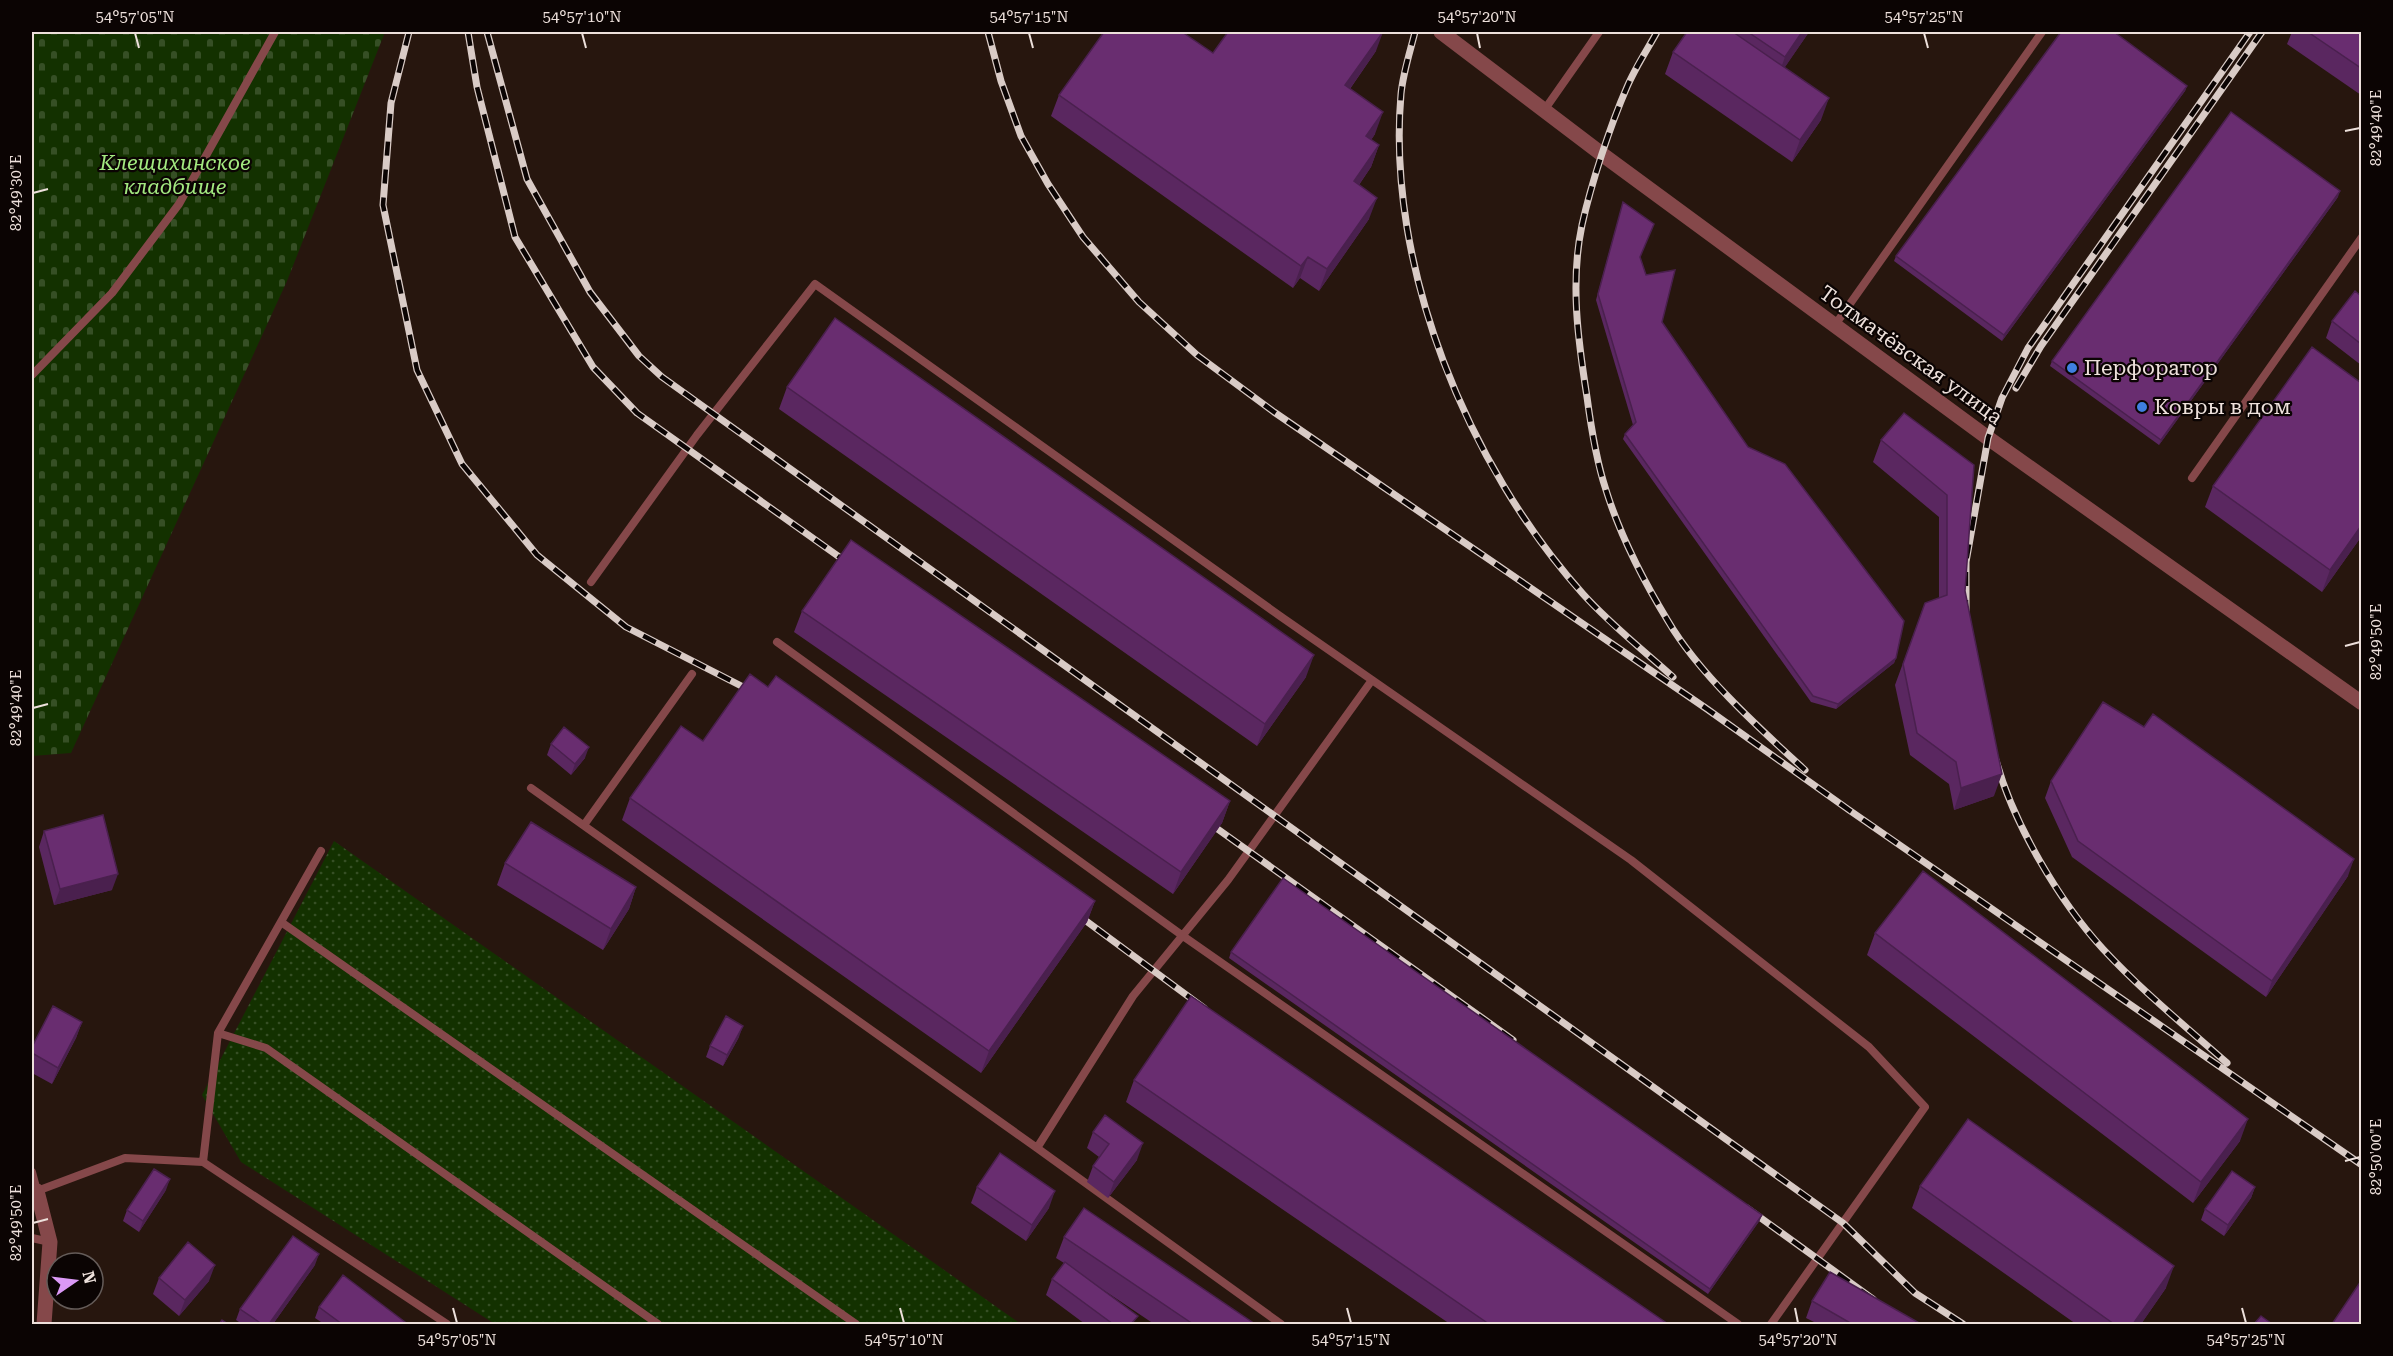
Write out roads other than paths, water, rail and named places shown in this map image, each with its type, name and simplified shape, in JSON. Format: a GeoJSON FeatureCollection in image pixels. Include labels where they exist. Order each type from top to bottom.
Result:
{"type":"FeatureCollection","features":[{"type":"Feature","properties":{"kind":"street","name":"Толмачёвская улица"},"geometry":{"type":"LineString","coordinates":[[1442,32],[1603,155],[1988,438],[2361,703]]}},
{"type":"Feature","properties":{"kind":"street"},"geometry":{"type":"LineString","coordinates":[[37,1191],[50,1242],[44,1324]]}},
{"type":"Feature","properties":{"kind":"lane"},"geometry":{"type":"LineString","coordinates":[[32,375],[112,293],[179,204],[275,32]]}},
{"type":"Feature","properties":{"kind":"lane"},"geometry":{"type":"LineString","coordinates":[[1545,109],[1599,32]]}},
{"type":"Feature","properties":{"kind":"lane"},"geometry":{"type":"LineString","coordinates":[[1835,326],[2042,32]]}},
{"type":"Feature","properties":{"kind":"lane"},"geometry":{"type":"LineString","coordinates":[[2192,478],[2361,237]]}},
{"type":"Feature","properties":{"kind":"lane"},"geometry":{"type":"LineString","coordinates":[[591,582],[697,435],[815,284],[1372,680],[1631,860],[1869,1047],[1925,1107],[1771,1324]]}},
{"type":"Feature","properties":{"kind":"lane"},"geometry":{"type":"LineString","coordinates":[[777,642],[1183,936],[1738,1324]]}},
{"type":"Feature","properties":{"kind":"lane"},"geometry":{"type":"LineString","coordinates":[[584,825],[692,674]]}},
{"type":"Feature","properties":{"kind":"lane"},"geometry":{"type":"LineString","coordinates":[[1037,1148],[1132,996],[1228,880],[1372,680]]}},
{"type":"Feature","properties":{"kind":"lane"},"geometry":{"type":"LineString","coordinates":[[531,788],[1281,1324]]}},
{"type":"Feature","properties":{"kind":"lane"},"geometry":{"type":"LineString","coordinates":[[203,1162],[218,1033],[321,851]]}},
{"type":"Feature","properties":{"kind":"lane"},"geometry":{"type":"LineString","coordinates":[[281,922],[856,1324]]}},
{"type":"Feature","properties":{"kind":"lane"},"geometry":{"type":"LineString","coordinates":[[218,1033],[266,1048],[658,1324]]}},
{"type":"Feature","properties":{"kind":"lane"},"geometry":{"type":"LineString","coordinates":[[32,1172],[37,1191],[125,1158],[203,1162],[447,1324]]}},
{"type":"Feature","properties":{"kind":"lane"},"geometry":{"type":"LineString","coordinates":[[32,1239],[50,1242]]}},
{"type":"Feature","properties":{"kind":"railway"},"geometry":{"type":"LineString","coordinates":[[409,32],[391,103],[383,205],[417,370],[462,464],[537,555],[626,627],[755,693]]}},
{"type":"Feature","properties":{"kind":"railway"},"geometry":{"type":"LineString","coordinates":[[468,32],[477,87],[515,237],[593,367],[637,413],[852,566]]}},
{"type":"Feature","properties":{"kind":"railway"},"geometry":{"type":"LineString","coordinates":[[487,32],[527,179],[590,292],[639,356],[662,377],[1843,1223],[1915,1293],[1963,1324]]}},
{"type":"Feature","properties":{"kind":"railway"},"geometry":{"type":"LineString","coordinates":[[988,32],[1001,81],[1021,136],[1048,184],[1083,237],[1139,302],[1197,355],[1274,412],[1707,709],[2362,1165]]}},
{"type":"Feature","properties":{"kind":"railway"},"geometry":{"type":"LineString","coordinates":[[1415,32],[1401,94],[1400,160],[1407,227],[1422,294],[1443,361],[1471,425],[1504,486],[1542,543],[1593,605],[1673,677]]}},
{"type":"Feature","properties":{"kind":"railway"},"geometry":{"type":"LineString","coordinates":[[1657,32],[1630,80],[1614,119],[1590,192],[1578,246],[1576,268],[1578,333],[1594,444],[1602,479],[1618,524],[1641,573],[1668,621],[1713,681],[1805,770]]}},
{"type":"Feature","properties":{"kind":"railway"},"geometry":{"type":"LineString","coordinates":[[1966,614],[1966,562],[1988,438],[2002,398],[2028,348],[2250,32]]}},
{"type":"Feature","properties":{"kind":"railway"},"geometry":{"type":"LineString","coordinates":[[2016,388],[2041,346],[2262,32]]}},
{"type":"Feature","properties":{"kind":"railway"},"geometry":{"type":"LineString","coordinates":[[1996,760],[2014,809],[2039,860],[2086,930],[2132,979],[2227,1063]]}},
{"type":"Feature","properties":{"kind":"railway"},"geometry":{"type":"LineString","coordinates":[[1205,820],[1513,1040]]}},
{"type":"Feature","properties":{"kind":"railway"},"geometry":{"type":"LineString","coordinates":[[1074,912],[1204,1008]]}},
{"type":"Feature","properties":{"kind":"railway"},"geometry":{"type":"LineString","coordinates":[[1747,1208],[1873,1299]]}},
{"type":"Feature","properties":{"kind":"place","name":"Перфоратор"},"geometry":{"type":"Point","coordinates":[2072,368]}},
{"type":"Feature","properties":{"kind":"place","name":"Ковры в дом"},"geometry":{"type":"Point","coordinates":[2142,407]}},
{"type":"Feature","properties":{"kind":"park label","name":"Клещихинское кладбище"},"geometry":{"type":"Point","coordinates":[175,175]}}]}
